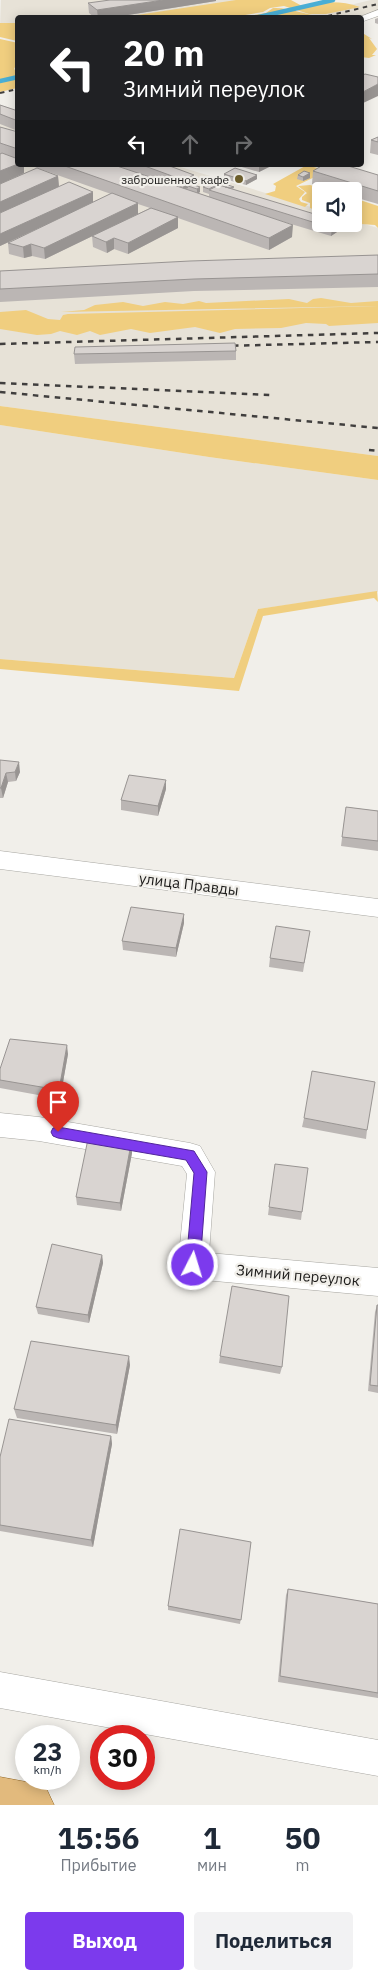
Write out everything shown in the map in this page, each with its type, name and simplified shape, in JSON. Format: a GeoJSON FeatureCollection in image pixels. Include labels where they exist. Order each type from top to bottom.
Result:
{"type":"FeatureCollection","features":[{"type":"Feature","properties":{"kind":"main road"},"geometry":{"type":"LineString","coordinates":[[0,1799],[32,1805]]}},
{"type":"Feature","properties":{"kind":"street"},"geometry":{"type":"LineString","coordinates":[[364,18],[378,13]]}},
{"type":"Feature","properties":{"kind":"street","name":"улица Правды"},"geometry":{"type":"LineString","coordinates":[[0,860],[378,908]]}},
{"type":"Feature","properties":{"kind":"street","name":"Зимний переулок"},"geometry":{"type":"LineString","coordinates":[[0,1125],[39,1129],[190,1155],[200,1172],[193,1265],[378,1282]]}},
{"type":"Feature","properties":{"kind":"street"},"geometry":{"type":"LineString","coordinates":[[0,1690],[378,1758]]}},
{"type":"Feature","properties":{"kind":"shaded area"},"geometry":{"type":"Polygon","coordinates":[[[1,0],[247,0],[138,15],[15,15],[15,30],[0,29],[1,0]]]}},
{"type":"Feature","properties":{"kind":"shaded area"},"geometry":{"type":"Polygon","coordinates":[[[236,0],[291,0],[302,6],[338,3],[360,7],[326,14],[309,14],[284,6],[245,15],[137,15],[236,0]]]}},
{"type":"Feature","properties":{"kind":"shaded area"},"geometry":{"type":"Polygon","coordinates":[[[378,0],[378,17],[364,20],[364,15],[308,15],[378,0]]]}},
{"type":"Feature","properties":{"kind":"shaded area"},"geometry":{"type":"Polygon","coordinates":[[[273,8],[315,15],[254,15],[266,13],[273,8]]]}},
{"type":"Feature","properties":{"kind":"shaded area"},"geometry":{"type":"Polygon","coordinates":[[[0,23],[15,23],[15,41],[0,37],[0,23]]]}},
{"type":"Feature","properties":{"kind":"shaded area"},"geometry":{"type":"Polygon","coordinates":[[[364,34],[372,39],[369,38],[377,49],[372,55],[376,55],[369,58],[364,57],[364,34]]]}},
{"type":"Feature","properties":{"kind":"shaded area"},"geometry":{"type":"Polygon","coordinates":[[[0,39],[15,42],[15,88],[0,92],[0,39]]]}},
{"type":"Feature","properties":{"kind":"shaded area"},"geometry":{"type":"Polygon","coordinates":[[[0,110],[15,115],[15,167],[181,167],[312,207],[312,232],[362,232],[362,223],[378,228],[378,456],[0,406],[0,110]]]}},
{"type":"Feature","properties":{"kind":"shaded area"},"geometry":{"type":"Polygon","coordinates":[[[303,167],[314,167],[327,171],[296,186],[305,192],[299,199],[301,202],[308,204],[305,207],[265,194],[275,191],[276,186],[273,184],[303,167]]]}},
{"type":"Feature","properties":{"kind":"shaded area"},"geometry":{"type":"Polygon","coordinates":[[[298,186],[312,186],[312,209],[310,208],[310,203],[302,200],[302,197],[307,193],[298,186]]]}},
{"type":"Feature","properties":{"kind":"shaded area"},"geometry":{"type":"Polygon","coordinates":[[[362,201],[378,206],[378,228],[375,225],[362,224],[362,201]]]}},
{"type":"Feature","properties":{"kind":"shaded area"},"geometry":{"type":"Polygon","coordinates":[[[321,298],[351,303],[378,301],[378,306],[61,312],[84,310],[95,305],[123,302],[143,306],[165,302],[183,304],[199,301],[206,303],[289,299],[307,303],[313,299],[321,298]]]}},
{"type":"Feature","properties":{"kind":"shaded area"},"geometry":{"type":"Polygon","coordinates":[[[378,306],[378,323],[329,326],[326,324],[306,323],[281,328],[235,329],[220,333],[195,327],[150,333],[131,329],[100,335],[90,331],[77,335],[60,331],[37,335],[0,329],[0,312],[26,310],[48,319],[60,320],[63,315],[68,314],[378,306]]]}},
{"type":"Feature","properties":{"kind":"shaded area"},"geometry":{"type":"Polygon","coordinates":[[[0,406],[378,456],[378,480],[209,457],[0,425],[0,406]]]}},
{"type":"Feature","properties":{"kind":"shaded area"},"geometry":{"type":"Polygon","coordinates":[[[0,425],[209,457],[378,480],[378,592],[258,609],[234,678],[0,659],[0,425]]]}},
{"type":"Feature","properties":{"kind":"shaded area"},"geometry":{"type":"Polygon","coordinates":[[[377,591],[378,602],[374,598],[263,616],[239,691],[0,669],[0,659],[234,678],[258,609],[377,591]]]}},
{"type":"Feature","properties":{"kind":"building"},"geometry":{"type":"Polygon","coordinates":[[[110,0],[163,0],[97,10],[88,3],[110,0]]]}},
{"type":"Feature","properties":{"kind":"building"},"geometry":{"type":"Polygon","coordinates":[[[364,74],[378,77],[378,84],[364,91],[364,74]]]}},
{"type":"Feature","properties":{"kind":"building"},"geometry":{"type":"Polygon","coordinates":[[[0,105],[15,110],[15,120],[0,114],[0,105]]]}},
{"type":"Feature","properties":{"kind":"building"},"geometry":{"type":"Polygon","coordinates":[[[0,127],[15,131],[15,148],[0,143],[0,127]]]}},
{"type":"Feature","properties":{"kind":"building"},"geometry":{"type":"Polygon","coordinates":[[[378,137],[378,142],[371,140],[378,137]]]}},
{"type":"Feature","properties":{"kind":"building"},"geometry":{"type":"Polygon","coordinates":[[[0,154],[15,158],[15,165],[0,171],[0,154]]]}},
{"type":"Feature","properties":{"kind":"building"},"geometry":{"type":"Polygon","coordinates":[[[68,167],[120,167],[293,225],[269,238],[68,167]]]}},
{"type":"Feature","properties":{"kind":"building"},"geometry":{"type":"Polygon","coordinates":[[[147,167],[172,167],[194,175],[183,180],[147,167]]]}},
{"type":"Feature","properties":{"kind":"building"},"geometry":{"type":"Polygon","coordinates":[[[320,167],[352,167],[378,175],[378,191],[362,186],[362,182],[349,182],[313,171],[320,167]]]}},
{"type":"Feature","properties":{"kind":"building"},"geometry":{"type":"Polygon","coordinates":[[[37,168],[58,176],[0,202],[0,184],[37,168]]]}},
{"type":"Feature","properties":{"kind":"building"},"geometry":{"type":"Polygon","coordinates":[[[235,168],[257,175],[246,181],[224,174],[235,168]]]}},
{"type":"Feature","properties":{"kind":"building"},"geometry":{"type":"Polygon","coordinates":[[[304,171],[310,173],[303,177],[298,175],[304,171]]]}},
{"type":"Feature","properties":{"kind":"building"},"geometry":{"type":"Polygon","coordinates":[[[69,182],[93,192],[0,234],[0,213],[69,182]]]}},
{"type":"Feature","properties":{"kind":"building"},"geometry":{"type":"Polygon","coordinates":[[[210,183],[216,185],[209,189],[203,187],[210,183]]]}},
{"type":"Feature","properties":{"kind":"building"},"geometry":{"type":"Polygon","coordinates":[[[191,184],[200,187],[197,189],[188,186],[191,184]]]}},
{"type":"Feature","properties":{"kind":"building"},"geometry":{"type":"Polygon","coordinates":[[[219,185],[312,213],[312,222],[209,190],[219,185]]]}},
{"type":"Feature","properties":{"kind":"building"},"geometry":{"type":"Polygon","coordinates":[[[112,193],[138,203],[44,248],[31,244],[23,247],[8,243],[112,193]]]}},
{"type":"Feature","properties":{"kind":"building"},"geometry":{"type":"Polygon","coordinates":[[[151,208],[178,217],[128,243],[114,238],[106,242],[92,236],[151,208]]]}},
{"type":"Feature","properties":{"kind":"building"},"geometry":{"type":"Polygon","coordinates":[[[378,255],[378,274],[194,279],[0,289],[0,271],[190,261],[378,255]]]}},
{"type":"Feature","properties":{"kind":"building"},"geometry":{"type":"Polygon","coordinates":[[[235,343],[236,351],[74,354],[75,347],[235,343]]]}},
{"type":"Feature","properties":{"kind":"building"},"geometry":{"type":"Polygon","coordinates":[[[0,760],[19,762],[15,772],[6,773],[1,788],[0,788],[0,760]]]}},
{"type":"Feature","properties":{"kind":"building"},"geometry":{"type":"Polygon","coordinates":[[[129,775],[166,780],[158,806],[121,800],[129,775]]]}},
{"type":"Feature","properties":{"kind":"building"},"geometry":{"type":"Polygon","coordinates":[[[346,807],[378,811],[378,841],[342,837],[346,807]]]}},
{"type":"Feature","properties":{"kind":"building"},"geometry":{"type":"Polygon","coordinates":[[[131,907],[184,914],[176,948],[122,941],[131,907]]]}},
{"type":"Feature","properties":{"kind":"building"},"geometry":{"type":"Polygon","coordinates":[[[276,926],[310,931],[304,963],[270,958],[276,926]]]}},
{"type":"Feature","properties":{"kind":"building"},"geometry":{"type":"Polygon","coordinates":[[[10,1039],[67,1045],[59,1090],[0,1080],[0,1069],[10,1039]]]}},
{"type":"Feature","properties":{"kind":"building"},"geometry":{"type":"Polygon","coordinates":[[[312,1071],[375,1082],[367,1130],[304,1118],[312,1071]]]}},
{"type":"Feature","properties":{"kind":"building"},"geometry":{"type":"Polygon","coordinates":[[[88,1139],[131,1144],[120,1203],[76,1197],[88,1139]]]}},
{"type":"Feature","properties":{"kind":"building"},"geometry":{"type":"Polygon","coordinates":[[[275,1164],[308,1168],[302,1212],[269,1207],[275,1164]]]}},
{"type":"Feature","properties":{"kind":"building"},"geometry":{"type":"Polygon","coordinates":[[[52,1244],[102,1255],[88,1315],[36,1307],[52,1244]]]}},
{"type":"Feature","properties":{"kind":"building"},"geometry":{"type":"Polygon","coordinates":[[[232,1286],[289,1296],[282,1367],[220,1356],[232,1286]]]}},
{"type":"Feature","properties":{"kind":"building"},"geometry":{"type":"Polygon","coordinates":[[[378,1305],[378,1386],[370,1385],[378,1305]]]}},
{"type":"Feature","properties":{"kind":"building"},"geometry":{"type":"Polygon","coordinates":[[[31,1341],[129,1356],[116,1425],[14,1409],[31,1341]]]}},
{"type":"Feature","properties":{"kind":"building"},"geometry":{"type":"Polygon","coordinates":[[[9,1419],[111,1436],[91,1540],[0,1525],[0,1457],[9,1419]]]}},
{"type":"Feature","properties":{"kind":"building"},"geometry":{"type":"Polygon","coordinates":[[[180,1529],[251,1542],[241,1620],[168,1606],[180,1529]]]}},
{"type":"Feature","properties":{"kind":"building"},"geometry":{"type":"Polygon","coordinates":[[[288,1589],[378,1604],[378,1693],[280,1676],[288,1589]]]}},
{"type":"Feature","properties":{"kind":"waterway"},"geometry":{"type":"LineString","coordinates":[[267,15],[333,0]]}},
{"type":"Feature","properties":{"kind":"waterway"},"geometry":{"type":"LineString","coordinates":[[0,81],[15,78]]}},
{"type":"Feature","properties":{"kind":"railway"},"geometry":{"type":"LineString","coordinates":[[332,15],[378,4]]}},
{"type":"Feature","properties":{"kind":"railway"},"geometry":{"type":"LineString","coordinates":[[0,93],[15,90]]}},
{"type":"Feature","properties":{"kind":"railway"},"geometry":{"type":"LineString","coordinates":[[0,344],[378,333]]}},
{"type":"Feature","properties":{"kind":"railway"},"geometry":{"type":"LineString","coordinates":[[222,346],[378,342]]}},
{"type":"Feature","properties":{"kind":"railway"},"geometry":{"type":"LineString","coordinates":[[0,383],[272,395]]}},
{"type":"Feature","properties":{"kind":"railway"},"geometry":{"type":"LineString","coordinates":[[0,392],[378,428]]}},
{"type":"Feature","properties":{"kind":"railway"},"geometry":{"type":"LineString","coordinates":[[369,450],[378,451]]}},
{"type":"Feature","properties":{"kind":"place","name":"заброшенное кафе"},"geometry":{"type":"Point","coordinates":[239,179]}},
{"type":"Feature","properties":{"kind":"route"},"geometry":{"type":"LineString","coordinates":[[58,1132],[190,1155],[200,1172],[193,1265]]}}]}
